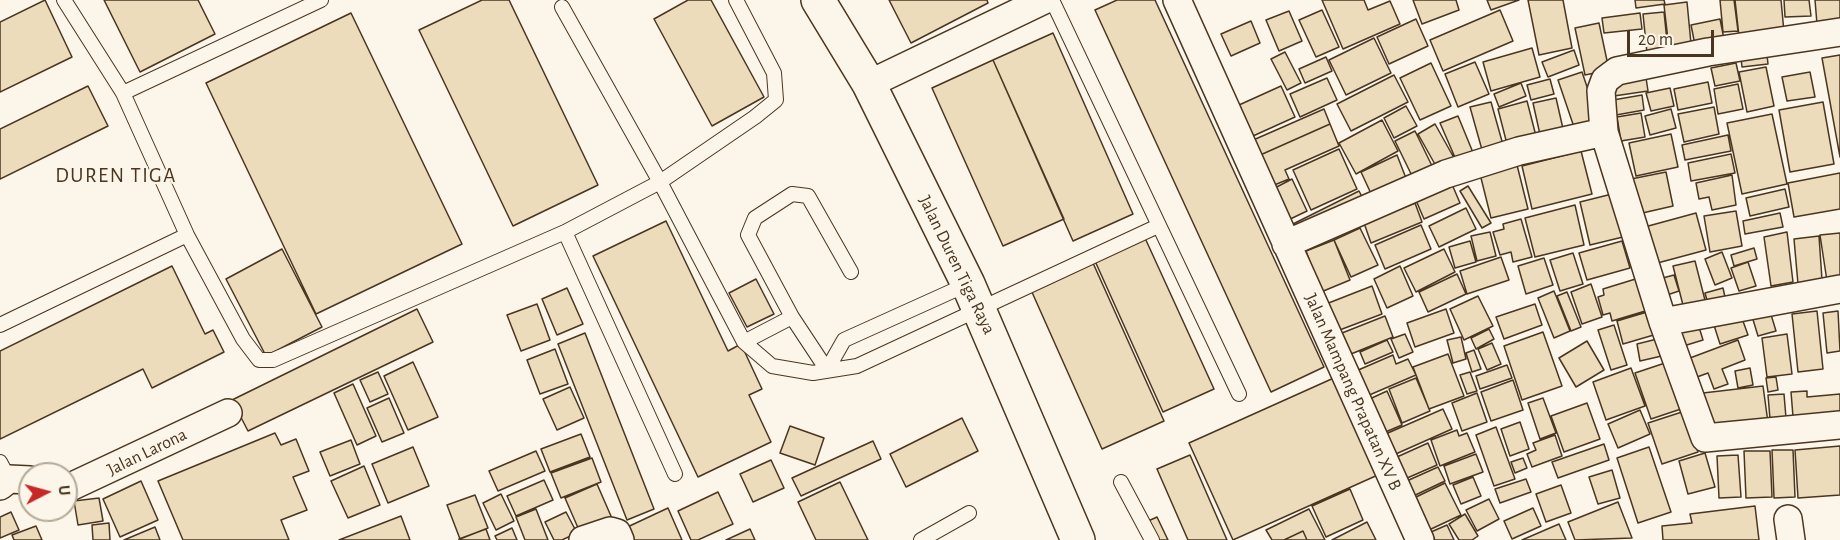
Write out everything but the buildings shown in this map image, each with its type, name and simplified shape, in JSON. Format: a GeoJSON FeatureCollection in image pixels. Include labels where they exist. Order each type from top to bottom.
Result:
{"type":"FeatureCollection","features":[{"type":"Feature","properties":{"kind":"main road","name":"Jalan Duren Tiga Raya"},"geometry":{"type":"LineString","coordinates":[[818,0],[869,84],[974,297],[1078,540]]}},
{"type":"Feature","properties":{"kind":"street"},"geometry":{"type":"LineString","coordinates":[[869,84],[1044,0]]}},
{"type":"Feature","properties":{"kind":"street","name":"Jalan Mampang Prapatan XV B"},"geometry":{"type":"LineString","coordinates":[[1177,0],[1420,540]]}},
{"type":"Feature","properties":{"kind":"street"},"geometry":{"type":"LineString","coordinates":[[1840,32],[1708,52],[1617,71],[1605,80],[1601,91],[1604,132],[1663,322],[1705,438],[1840,425]]}},
{"type":"Feature","properties":{"kind":"street"},"geometry":{"type":"LineString","coordinates":[[1286,244],[1446,174],[1519,151],[1604,132]]}},
{"type":"Feature","properties":{"kind":"street"},"geometry":{"type":"LineString","coordinates":[[1663,322],[1840,289]]}},
{"type":"Feature","properties":{"kind":"street","name":"Jalan Larona"},"geometry":{"type":"LineString","coordinates":[[78,483],[228,413]]}},
{"type":"Feature","properties":{"kind":"street"},"geometry":{"type":"LineString","coordinates":[[583,540],[610,531],[617,533],[620,540]]}},
{"type":"Feature","properties":{"kind":"lane"},"geometry":{"type":"LineString","coordinates":[[64,0],[123,93],[187,235],[243,339],[260,360],[273,360],[565,232],[660,182],[755,117],[776,99],[774,73],[736,0]]}},
{"type":"Feature","properties":{"kind":"lane"},"geometry":{"type":"LineString","coordinates":[[123,93],[321,0]]}},
{"type":"Feature","properties":{"kind":"lane"},"geometry":{"type":"LineString","coordinates":[[1052,0],[1239,394]]}},
{"type":"Feature","properties":{"kind":"lane"},"geometry":{"type":"LineString","coordinates":[[562,7],[660,182],[744,342],[772,366],[813,373],[857,366],[974,297]]}},
{"type":"Feature","properties":{"kind":"lane"},"geometry":{"type":"LineString","coordinates":[[827,370],[792,317],[748,236],[755,218],[792,194],[808,196],[850,272]]}},
{"type":"Feature","properties":{"kind":"lane"},"geometry":{"type":"LineString","coordinates":[[827,370],[844,340],[974,297],[1059,275],[1158,226]]}},
{"type":"Feature","properties":{"kind":"lane"},"geometry":{"type":"LineString","coordinates":[[565,232],[675,474]]}},
{"type":"Feature","properties":{"kind":"lane"},"geometry":{"type":"LineString","coordinates":[[0,326],[187,235]]}},
{"type":"Feature","properties":{"kind":"lane"},"geometry":{"type":"LineString","coordinates":[[744,342],[792,317]]}},
{"type":"Feature","properties":{"kind":"lane"},"geometry":{"type":"LineString","coordinates":[[1121,482],[1152,540]]}},
{"type":"Feature","properties":{"kind":"lane"},"geometry":{"type":"LineString","coordinates":[[921,540],[969,513]]}},
{"type":"Feature","properties":{"kind":"district","name":"DUREN TIGA"},"geometry":{"type":"Point","coordinates":[116,176]}}]}
